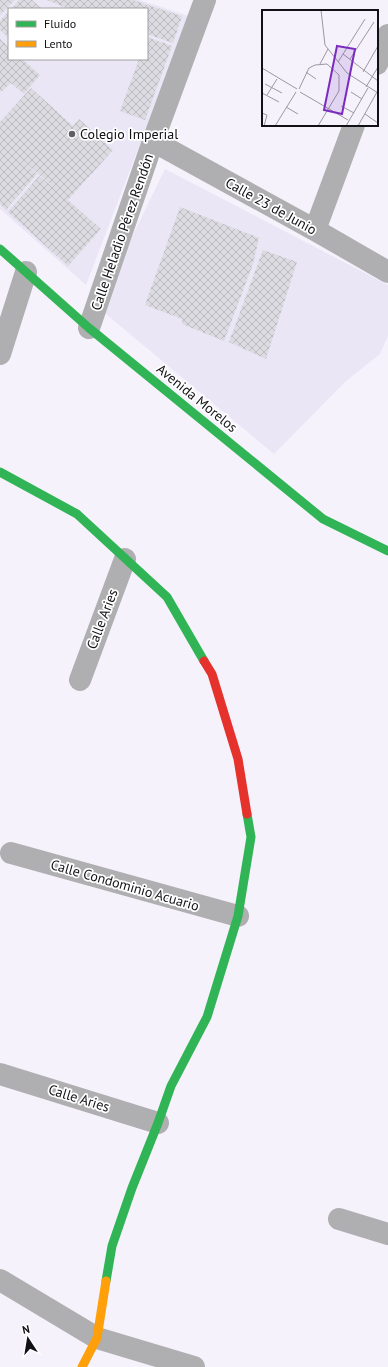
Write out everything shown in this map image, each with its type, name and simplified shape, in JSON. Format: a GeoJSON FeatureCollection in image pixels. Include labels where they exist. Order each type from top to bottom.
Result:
{"type":"FeatureCollection","features":[{"type":"Feature","properties":{"kind":"street","name":"Calle Heladio Pérez Rendón"},"geometry":{"type":"LineString","coordinates":[[89,328],[153,141],[205,0]]}},
{"type":"Feature","properties":{"kind":"street"},"geometry":{"type":"LineString","coordinates":[[378,61],[388,35]]}},
{"type":"Feature","properties":{"kind":"street"},"geometry":{"type":"LineString","coordinates":[[315,230],[354,126]]}},
{"type":"Feature","properties":{"kind":"street","name":"Calle 23 de Junio"},"geometry":{"type":"LineString","coordinates":[[153,141],[388,272]]}},
{"type":"Feature","properties":{"kind":"street","name":"Avenida Morelos"},"geometry":{"type":"LineString","coordinates":[[0,249],[89,328],[324,519],[388,551]]}},
{"type":"Feature","properties":{"kind":"street"},"geometry":{"type":"LineString","coordinates":[[0,354],[26,272]]}},
{"type":"Feature","properties":{"kind":"street"},"geometry":{"type":"LineString","coordinates":[[0,472],[77,514],[167,598],[212,674],[238,759],[251,837],[238,916],[206,1017],[171,1086],[132,1188],[112,1246],[97,1338],[82,1367]]}},
{"type":"Feature","properties":{"kind":"street","name":"Calle Aries"},"geometry":{"type":"LineString","coordinates":[[80,680],[125,559]]}},
{"type":"Feature","properties":{"kind":"street","name":"Calle Condominio Acuario"},"geometry":{"type":"LineString","coordinates":[[11,853],[238,916]]}},
{"type":"Feature","properties":{"kind":"street","name":"Calle Aries"},"geometry":{"type":"LineString","coordinates":[[0,1074],[158,1123]]}},
{"type":"Feature","properties":{"kind":"street"},"geometry":{"type":"LineString","coordinates":[[338,1219],[388,1234]]}},
{"type":"Feature","properties":{"kind":"street"},"geometry":{"type":"LineString","coordinates":[[0,1280],[97,1338],[194,1367]]}},
{"type":"Feature","properties":{"kind":"shaded area","name":"Colegio Imperial"},"geometry":{"type":"Polygon","coordinates":[[[0,0],[140,0],[189,16],[86,285],[0,209],[0,0]]]}},
{"type":"Feature","properties":{"kind":"shaded area"},"geometry":{"type":"Polygon","coordinates":[[[165,169],[388,285],[388,336],[380,354],[346,381],[274,454],[106,314],[110,282],[165,169]]]}},
{"type":"Feature","properties":{"kind":"building"},"geometry":{"type":"Polygon","coordinates":[[[0,0],[15,0],[0,15],[0,0]]]}},
{"type":"Feature","properties":{"kind":"building"},"geometry":{"type":"Polygon","coordinates":[[[19,0],[32,0],[41,8],[12,8],[19,0]]]}},
{"type":"Feature","properties":{"kind":"building"},"geometry":{"type":"Polygon","coordinates":[[[47,0],[133,0],[182,16],[173,43],[148,34],[148,8],[67,8],[47,0]]]}},
{"type":"Feature","properties":{"kind":"building"},"geometry":{"type":"Polygon","coordinates":[[[8,12],[8,37],[0,30],[0,21],[8,12]]]}},
{"type":"Feature","properties":{"kind":"building"},"geometry":{"type":"Polygon","coordinates":[[[148,37],[172,46],[145,120],[120,111],[139,60],[148,60],[148,37]]]}},
{"type":"Feature","properties":{"kind":"building"},"geometry":{"type":"Polygon","coordinates":[[[0,39],[8,46],[8,60],[23,60],[40,75],[24,94],[11,83],[1,92],[0,39]]]}},
{"type":"Feature","properties":{"kind":"building"},"geometry":{"type":"Polygon","coordinates":[[[31,88],[73,126],[79,119],[113,150],[68,200],[101,229],[68,266],[8,212],[39,176],[54,188],[22,159],[37,174],[6,210],[0,204],[0,122],[31,88]]]}},
{"type":"Feature","properties":{"kind":"building"},"geometry":{"type":"Polygon","coordinates":[[[180,207],[259,238],[253,264],[224,341],[182,324],[182,319],[145,305],[180,207]]]}},
{"type":"Feature","properties":{"kind":"building"},"geometry":{"type":"Polygon","coordinates":[[[263,250],[297,262],[266,359],[229,342],[263,250]]]}},
{"type":"Feature","properties":{"kind":"traffic: fast"},"geometry":{"type":"LineString","coordinates":[[0,249],[89,328],[323,519],[388,551]]}},
{"type":"Feature","properties":{"kind":"traffic: fast"},"geometry":{"type":"LineString","coordinates":[[0,472],[77,514],[167,597],[204,661]]}},
{"type":"Feature","properties":{"kind":"traffic: fast"},"geometry":{"type":"LineString","coordinates":[[106,1281],[112,1246],[132,1188],[171,1086],[207,1017],[238,916],[251,837],[247,814]]}},
{"type":"Feature","properties":{"kind":"traffic: slow"},"geometry":{"type":"LineString","coordinates":[[82,1367],[97,1338],[106,1281]]}},
{"type":"Feature","properties":{"kind":"traffic: jam"},"geometry":{"type":"LineString","coordinates":[[204,661],[212,674],[238,759],[247,814]]}},
{"type":"Feature","properties":{"kind":"place","name":"Colegio Imperial"},"geometry":{"type":"Point","coordinates":[72,134]}}]}
